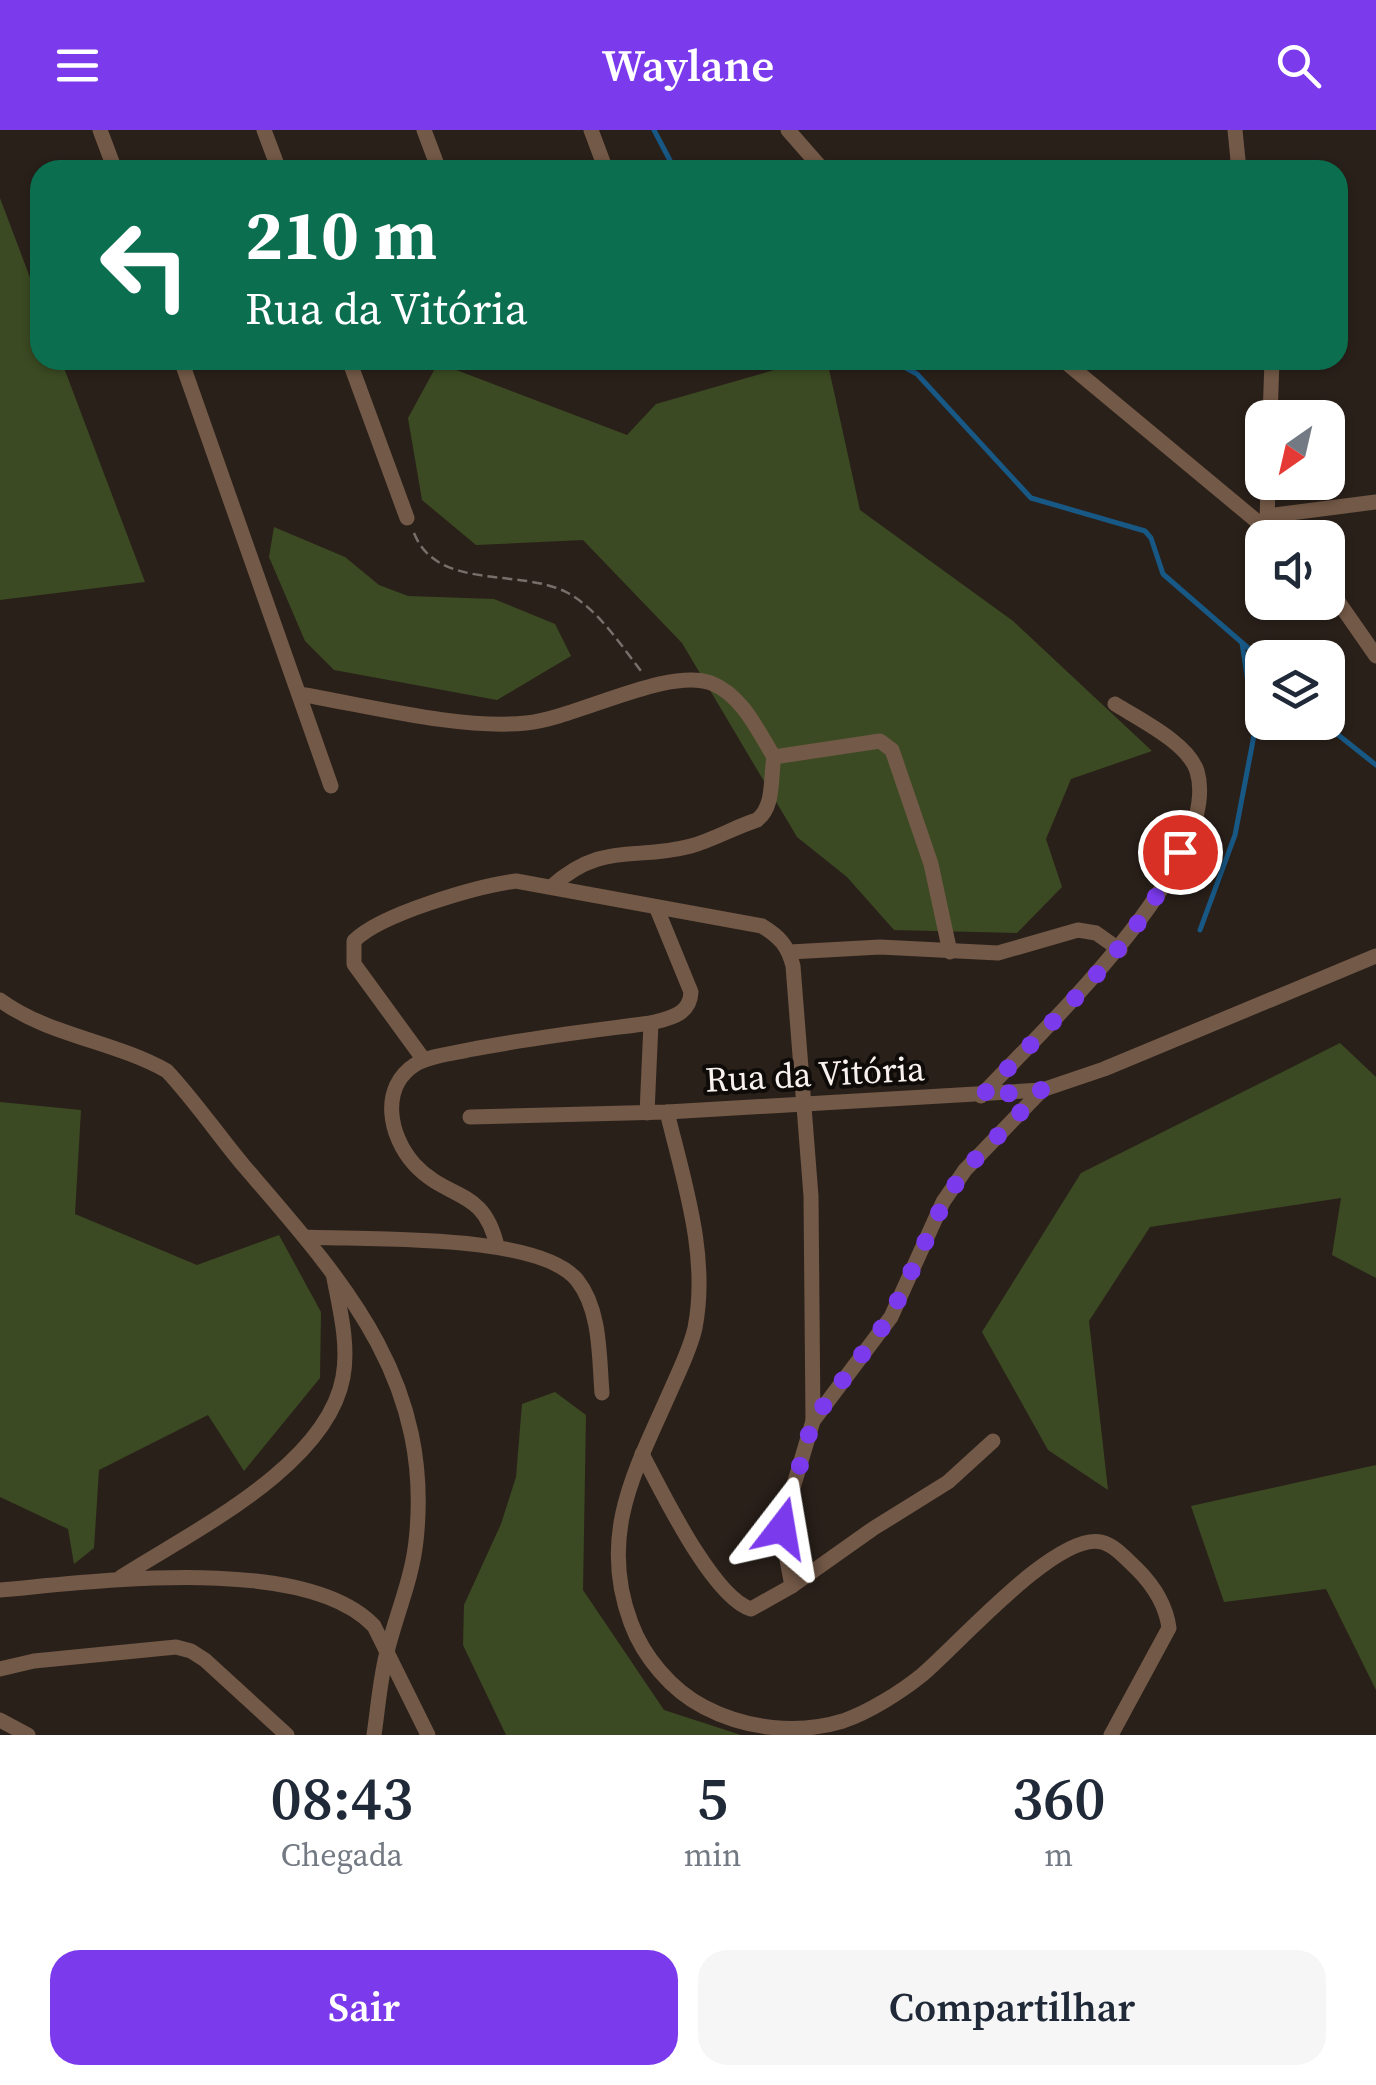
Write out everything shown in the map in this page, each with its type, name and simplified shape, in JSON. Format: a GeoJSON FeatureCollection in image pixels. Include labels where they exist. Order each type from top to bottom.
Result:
{"type":"FeatureCollection","features":[{"type":"Feature","properties":{"kind":"street"},"geometry":{"type":"LineString","coordinates":[[100,130],[110,160]]}},
{"type":"Feature","properties":{"kind":"street"},"geometry":{"type":"LineString","coordinates":[[264,130],[275,160]]}},
{"type":"Feature","properties":{"kind":"street"},"geometry":{"type":"LineString","coordinates":[[424,130],[435,160]]}},
{"type":"Feature","properties":{"kind":"street"},"geometry":{"type":"LineString","coordinates":[[591,130],[602,160]]}},
{"type":"Feature","properties":{"kind":"street"},"geometry":{"type":"LineString","coordinates":[[788,130],[814,160]]}},
{"type":"Feature","properties":{"kind":"street"},"geometry":{"type":"LineString","coordinates":[[1234,130],[1238,160]]}},
{"type":"Feature","properties":{"kind":"street"},"geometry":{"type":"LineString","coordinates":[[186,370],[332,786]]}},
{"type":"Feature","properties":{"kind":"street"},"geometry":{"type":"LineString","coordinates":[[353,370],[408,518]]}},
{"type":"Feature","properties":{"kind":"street"},"geometry":{"type":"LineString","coordinates":[[1075,370],[1261,520]]}},
{"type":"Feature","properties":{"kind":"street"},"geometry":{"type":"LineString","coordinates":[[1271,400],[1272,370]]}},
{"type":"Feature","properties":{"kind":"street"},"geometry":{"type":"LineString","coordinates":[[1300,520],[1376,502]]}},
{"type":"Feature","properties":{"kind":"street"},"geometry":{"type":"LineString","coordinates":[[1345,611],[1376,656]]}},
{"type":"Feature","properties":{"kind":"street"},"geometry":{"type":"LineString","coordinates":[[299,694],[489,725],[570,715],[688,678],[710,683],[738,702],[774,758],[764,815],[681,848],[625,852],[594,859],[567,873],[551,888]]}},
{"type":"Feature","properties":{"kind":"street"},"geometry":{"type":"LineString","coordinates":[[982,1096],[1120,950],[1164,886],[1194,820],[1200,793],[1196,768],[1159,731],[1114,704]]}},
{"type":"Feature","properties":{"kind":"street"},"geometry":{"type":"LineString","coordinates":[[774,758],[872,740],[886,744],[931,864],[950,952]]}},
{"type":"Feature","properties":{"kind":"street"},"geometry":{"type":"LineString","coordinates":[[424,1060],[354,964],[354,941],[375,924],[491,884],[516,881],[762,926],[777,935],[790,952],[811,1196],[813,1420],[782,1528],[792,1586]]}},
{"type":"Feature","properties":{"kind":"street"},"geometry":{"type":"LineString","coordinates":[[498,1246],[488,1218],[477,1204],[450,1192],[417,1168],[401,1148],[393,1129],[395,1089],[404,1074],[424,1060],[504,1043],[678,1016],[691,1000],[688,980],[657,909]]}},
{"type":"Feature","properties":{"kind":"street"},"geometry":{"type":"LineString","coordinates":[[790,952],[880,948],[998,953],[1078,930],[1096,933],[1120,950]]}},
{"type":"Feature","properties":{"kind":"street","name":"Rua da Vitória"},"geometry":{"type":"LineString","coordinates":[[470,1117],[647,1113],[1042,1090],[1104,1069],[1376,956]]}},
{"type":"Feature","properties":{"kind":"street"},"geometry":{"type":"LineString","coordinates":[[0,1000],[26,1017],[143,1057],[168,1071],[349,1292],[386,1361],[407,1408],[416,1448],[416,1544],[386,1655],[374,1735]]}},
{"type":"Feature","properties":{"kind":"street"},"geometry":{"type":"LineString","coordinates":[[647,1113],[650,1023]]}},
{"type":"Feature","properties":{"kind":"street"},"geometry":{"type":"LineString","coordinates":[[813,1420],[890,1317],[944,1202],[965,1170],[1042,1090]]}},
{"type":"Feature","properties":{"kind":"street"},"geometry":{"type":"LineString","coordinates":[[668,1112],[699,1256],[699,1300],[688,1347],[629,1485],[616,1544],[624,1604],[639,1646],[666,1677],[703,1707],[778,1730],[814,1728],[846,1720],[920,1677],[1018,1582],[1075,1547],[1102,1542],[1115,1549],[1149,1584],[1167,1613],[1168,1628],[1111,1735]]}},
{"type":"Feature","properties":{"kind":"street"},"geometry":{"type":"LineString","coordinates":[[306,1238],[498,1246],[559,1264],[576,1279],[588,1298],[602,1393]]}},
{"type":"Feature","properties":{"kind":"street"},"geometry":{"type":"LineString","coordinates":[[118,1579],[276,1477],[324,1426],[343,1377],[345,1346],[334,1276]]}},
{"type":"Feature","properties":{"kind":"street"},"geometry":{"type":"LineString","coordinates":[[642,1454],[687,1536],[719,1584],[740,1605],[756,1608],[948,1482],[993,1441]]}},
{"type":"Feature","properties":{"kind":"street"},"geometry":{"type":"LineString","coordinates":[[0,1590],[118,1579],[256,1580],[317,1595],[363,1614],[374,1626],[421,1733]]}},
{"type":"Feature","properties":{"kind":"street"},"geometry":{"type":"LineString","coordinates":[[0,1669],[34,1660],[176,1648],[191,1651],[216,1668],[287,1735]]}},
{"type":"Feature","properties":{"kind":"street"},"geometry":{"type":"LineString","coordinates":[[0,1720],[28,1735]]}},
{"type":"Feature","properties":{"kind":"path"},"geometry":{"type":"LineString","coordinates":[[408,518],[419,546],[449,570],[543,582],[570,594],[619,642],[653,686]]}},
{"type":"Feature","properties":{"kind":"green space"},"geometry":{"type":"Polygon","coordinates":[[[0,198],[30,278],[30,370],[65,370],[145,582],[0,600],[0,198]]]}},
{"type":"Feature","properties":{"kind":"green space"},"geometry":{"type":"Polygon","coordinates":[[[434,370],[456,370],[627,435],[656,404],[774,370],[829,370],[860,510],[1013,621],[1152,751],[1071,779],[1046,839],[1062,887],[1017,933],[894,930],[847,877],[797,837],[682,643],[583,540],[476,545],[422,500],[408,418],[434,370]]]}},
{"type":"Feature","properties":{"kind":"green space"},"geometry":{"type":"Polygon","coordinates":[[[274,527],[345,557],[379,585],[408,596],[494,599],[555,624],[571,656],[497,700],[334,670],[305,641],[269,557],[274,527]]]}},
{"type":"Feature","properties":{"kind":"green space"},"geometry":{"type":"Polygon","coordinates":[[[1340,1043],[1376,1077],[1376,1278],[1332,1255],[1341,1198],[1150,1227],[1089,1321],[1108,1490],[1048,1450],[982,1332],[1081,1173],[1340,1043]]]}},
{"type":"Feature","properties":{"kind":"green space"},"geometry":{"type":"Polygon","coordinates":[[[0,1102],[81,1110],[75,1214],[197,1265],[279,1235],[321,1312],[320,1378],[244,1471],[208,1415],[99,1470],[94,1548],[74,1564],[68,1529],[0,1497],[0,1102]]]}},
{"type":"Feature","properties":{"kind":"green space"},"geometry":{"type":"Polygon","coordinates":[[[555,1392],[586,1415],[583,1590],[664,1710],[741,1735],[506,1735],[463,1645],[464,1605],[501,1524],[516,1477],[522,1404],[555,1392]]]}},
{"type":"Feature","properties":{"kind":"green space"},"geometry":{"type":"Polygon","coordinates":[[[1376,1465],[1376,1690],[1326,1589],[1224,1602],[1191,1506],[1376,1465]]]}},
{"type":"Feature","properties":{"kind":"waterway"},"geometry":{"type":"LineString","coordinates":[[654,130],[670,160]]}},
{"type":"Feature","properties":{"kind":"waterway"},"geometry":{"type":"LineString","coordinates":[[910,370],[1031,498],[1145,531],[1163,574],[1245,645]]}},
{"type":"Feature","properties":{"kind":"waterway"},"geometry":{"type":"LineString","coordinates":[[1200,930],[1235,835],[1255,730],[1242,643]]}},
{"type":"Feature","properties":{"kind":"waterway"},"geometry":{"type":"LineString","coordinates":[[1345,740],[1376,765]]}},
{"type":"Feature","properties":{"kind":"route"},"geometry":{"type":"LineString","coordinates":[[782,1528],[785,1506],[813,1420],[890,1317],[944,1202],[965,1170],[1042,1090],[982,1096],[1120,950],[1164,886],[1180,852]]}}]}
